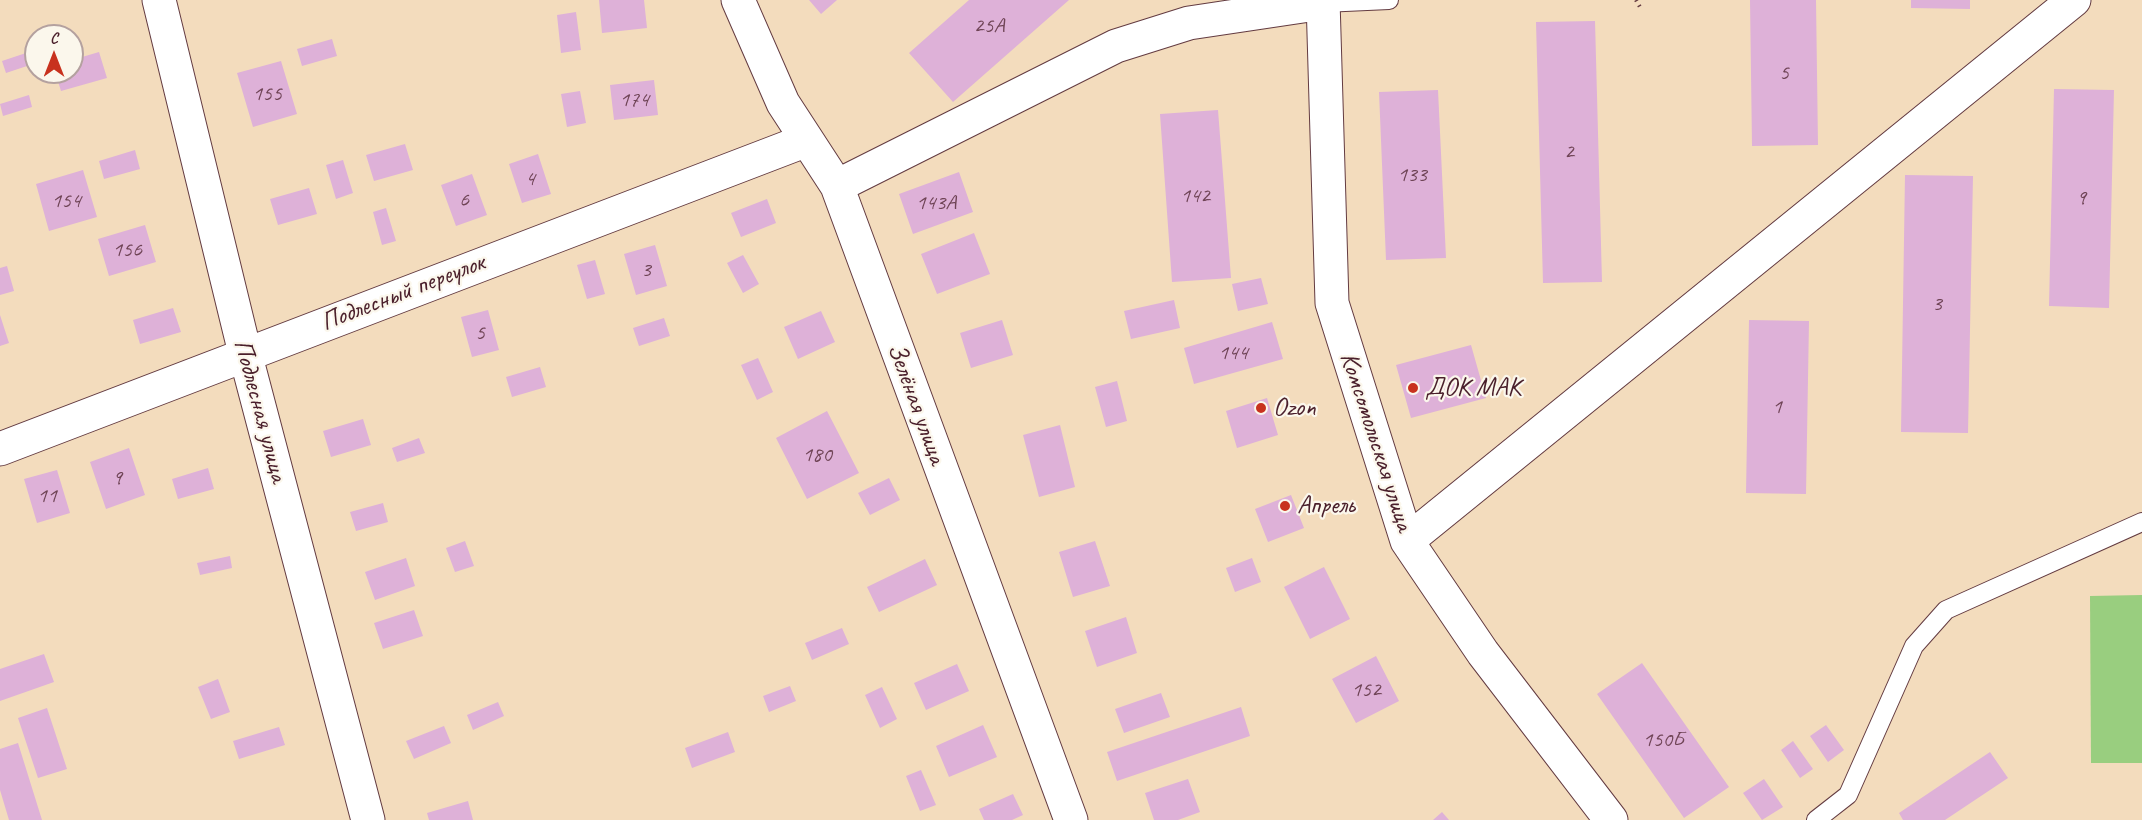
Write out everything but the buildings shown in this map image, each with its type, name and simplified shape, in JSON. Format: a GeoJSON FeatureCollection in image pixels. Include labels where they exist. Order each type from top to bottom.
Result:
{"type":"FeatureCollection","features":[{"type":"Feature","properties":{"kind":"street","name":"Подлесная улица"},"geometry":{"type":"LineString","coordinates":[[159,0],[245,353],[368,820]]}},
{"type":"Feature","properties":{"kind":"street","name":"Зелёная улица"},"geometry":{"type":"LineString","coordinates":[[738,0],[783,103],[837,186],[1071,820]]}},
{"type":"Feature","properties":{"kind":"street"},"geometry":{"type":"LineString","coordinates":[[1407,541],[2074,0]]}},
{"type":"Feature","properties":{"kind":"street"},"geometry":{"type":"LineString","coordinates":[[837,186],[1116,46],[1189,23],[1323,2]]}},
{"type":"Feature","properties":{"kind":"street","name":"Комсомольская улица"},"geometry":{"type":"LineString","coordinates":[[1323,2],[1332,303],[1407,541],[1483,653],[1611,820]]}},
{"type":"Feature","properties":{"kind":"street","name":"Подлесный переулок"},"geometry":{"type":"LineString","coordinates":[[0,449],[245,353],[807,140]]}},
{"type":"Feature","properties":{"kind":"lane"},"geometry":{"type":"LineString","coordinates":[[1323,2],[1389,0]]}},
{"type":"Feature","properties":{"kind":"lane"},"geometry":{"type":"LineString","coordinates":[[1816,820],[1848,795],[1914,646],[1946,610],[2142,522]]}},
{"type":"Feature","properties":{"kind":"path"},"geometry":{"type":"LineString","coordinates":[[1636,0],[1640,7]]}},
{"type":"Feature","properties":{"kind":"green space"},"geometry":{"type":"Polygon","coordinates":[[[2142,595],[2142,763],[2091,763],[2090,596],[2142,595]]]}},
{"type":"Feature","properties":{"kind":"place","name":"ДОК МАК"},"geometry":{"type":"Point","coordinates":[1413,388]}},
{"type":"Feature","properties":{"kind":"place","name":"Ozon"},"geometry":{"type":"Point","coordinates":[1261,408]}},
{"type":"Feature","properties":{"kind":"place","name":"Апрель"},"geometry":{"type":"Point","coordinates":[1285,506]}}]}
